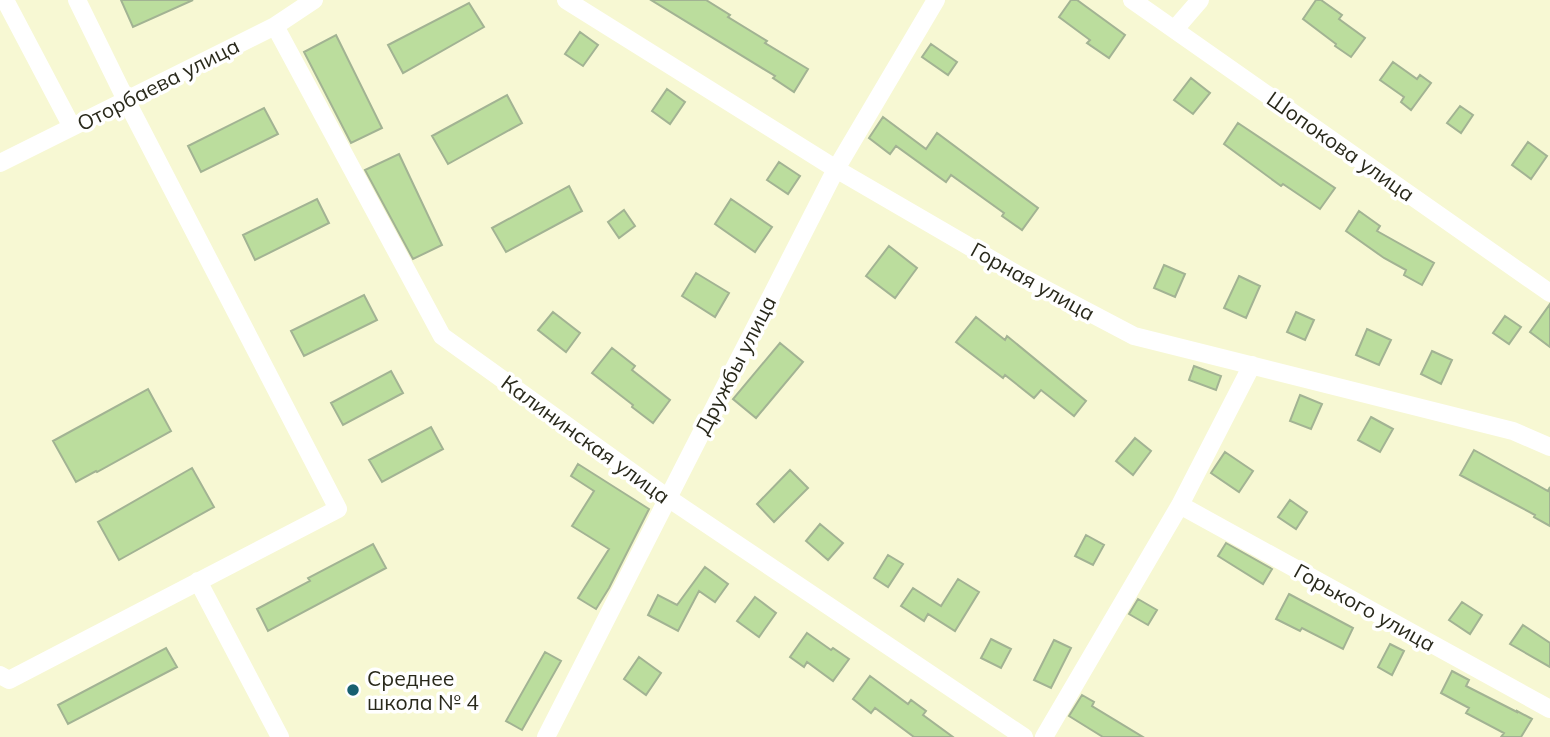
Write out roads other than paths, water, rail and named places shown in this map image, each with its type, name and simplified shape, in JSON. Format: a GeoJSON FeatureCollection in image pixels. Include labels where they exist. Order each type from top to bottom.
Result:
{"type":"FeatureCollection","features":[{"type":"Feature","properties":{"kind":"street"},"geometry":{"type":"LineString","coordinates":[[5,0],[72,127]]}},
{"type":"Feature","properties":{"kind":"street"},"geometry":{"type":"LineString","coordinates":[[0,675],[9,680],[338,509],[77,0]]}},
{"type":"Feature","properties":{"kind":"street","name":"Оторбаева улица"},"geometry":{"type":"LineString","coordinates":[[0,163],[275,26],[314,0]]}},
{"type":"Feature","properties":{"kind":"street","name":"Горная улица"},"geometry":{"type":"LineString","coordinates":[[566,0],[836,169],[1020,276],[1135,336],[1513,431],[1550,447]]}},
{"type":"Feature","properties":{"kind":"street","name":"Дружбы улица"},"geometry":{"type":"LineString","coordinates":[[546,737],[836,169],[936,0]]}},
{"type":"Feature","properties":{"kind":"street","name":"Шопокова улица"},"geometry":{"type":"LineString","coordinates":[[1132,0],[1550,293]]}},
{"type":"Feature","properties":{"kind":"street"},"geometry":{"type":"LineString","coordinates":[[1175,29],[1200,0]]}},
{"type":"Feature","properties":{"kind":"street","name":"Калининская улица"},"geometry":{"type":"LineString","coordinates":[[275,26],[442,336],[668,498],[1024,737]]}},
{"type":"Feature","properties":{"kind":"street"},"geometry":{"type":"LineString","coordinates":[[1044,737],[1180,505],[1251,365]]}},
{"type":"Feature","properties":{"kind":"street","name":"Горького улица"},"geometry":{"type":"LineString","coordinates":[[1180,505],[1550,709]]}},
{"type":"Feature","properties":{"kind":"street"},"geometry":{"type":"LineString","coordinates":[[198,581],[280,737]]}},
{"type":"Feature","properties":{"kind":"place","name":"Среднее школа № 4"},"geometry":{"type":"Point","coordinates":[353,690]}}]}
